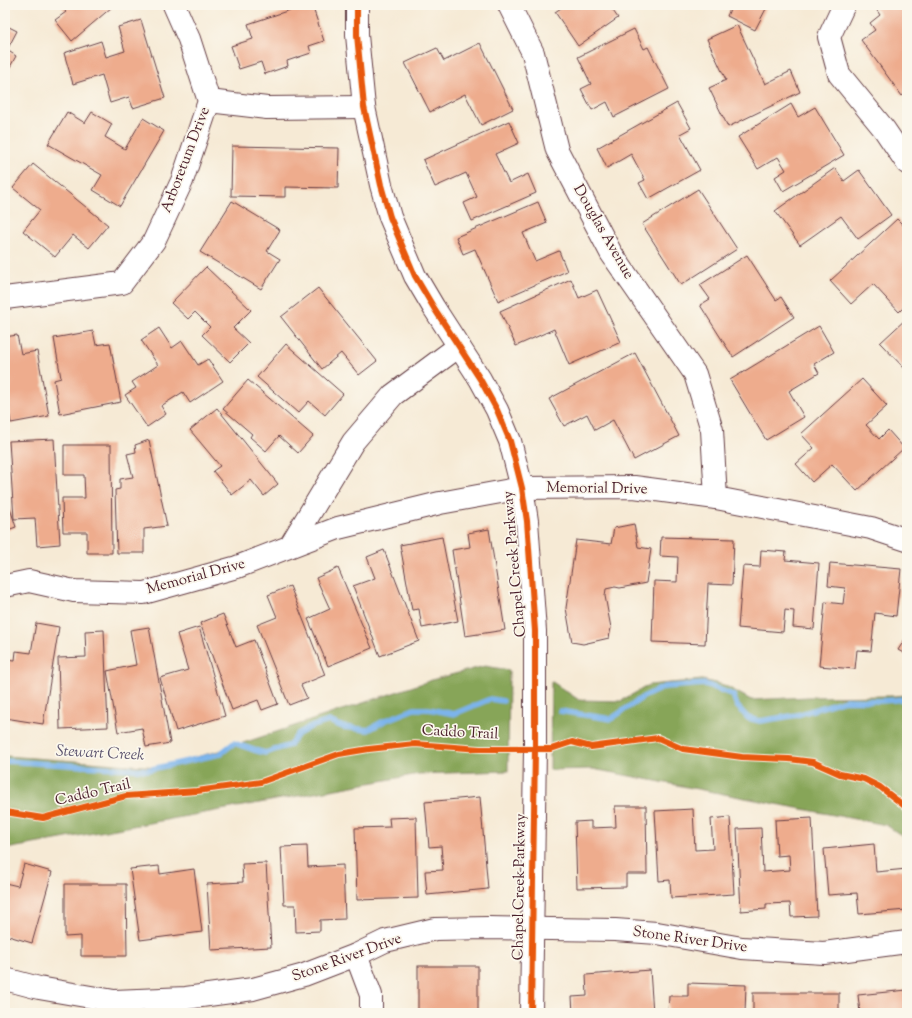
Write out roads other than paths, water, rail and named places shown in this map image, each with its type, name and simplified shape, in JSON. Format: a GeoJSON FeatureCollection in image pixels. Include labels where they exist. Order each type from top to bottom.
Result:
{"type":"FeatureCollection","features":[{"type":"Feature","properties":{"kind":"street","name":"Arboretum Drive"},"geometry":{"type":"LineString","coordinates":[[5,298],[122,283],[154,241],[182,181],[209,101],[189,39],[174,5]]}},
{"type":"Feature","properties":{"kind":"street","name":"Chapel Creek Parkway"},"geometry":{"type":"LineString","coordinates":[[357,5],[357,35],[364,107],[381,185],[390,218],[415,276],[480,379],[497,410],[510,441],[522,488],[527,521],[535,631],[535,749],[531,929],[531,1013]]}},
{"type":"Feature","properties":{"kind":"street","name":"Douglas Avenue"},"geometry":{"type":"LineString","coordinates":[[509,5],[533,53],[557,150],[612,253],[695,374],[712,430],[716,498]]}},
{"type":"Feature","properties":{"kind":"street"},"geometry":{"type":"LineString","coordinates":[[844,5],[829,37],[839,74],[884,129],[907,163]]}},
{"type":"Feature","properties":{"kind":"street"},"geometry":{"type":"LineString","coordinates":[[209,101],[266,108],[364,107]]}},
{"type":"Feature","properties":{"kind":"street"},"geometry":{"type":"LineString","coordinates":[[290,546],[353,442],[393,396],[459,346]]}},
{"type":"Feature","properties":{"kind":"street","name":"Memorial Drive"},"geometry":{"type":"LineString","coordinates":[[5,586],[30,581],[74,591],[144,592],[237,567],[338,528],[440,503],[522,488],[634,487],[716,498],[871,528],[907,540]]}},
{"type":"Feature","properties":{"kind":"street","name":"Stone River Drive"},"geometry":{"type":"LineString","coordinates":[[5,979],[114,1007],[253,989],[304,975],[356,956],[385,941],[435,930],[488,928],[615,930],[657,933],[742,948],[824,953],[907,942]]}},
{"type":"Feature","properties":{"kind":"street"},"geometry":{"type":"LineString","coordinates":[[356,956],[371,995],[371,1013]]}},
{"type":"Feature","properties":{"kind":"waterway"},"geometry":{"type":"LineString","coordinates":[[560,711],[611,719],[643,697],[664,687],[705,684],[733,695],[737,706],[748,718],[760,721],[797,715],[845,700],[882,701],[907,699]]}},
{"type":"Feature","properties":{"kind":"waterway","name":"Stewart Creek"},"geometry":{"type":"LineString","coordinates":[[5,761],[147,770],[220,754],[234,743],[265,753],[290,745],[298,734],[310,727],[329,721],[343,727],[368,730],[384,721],[414,709],[429,709],[454,714],[490,699],[503,701]]}}]}
